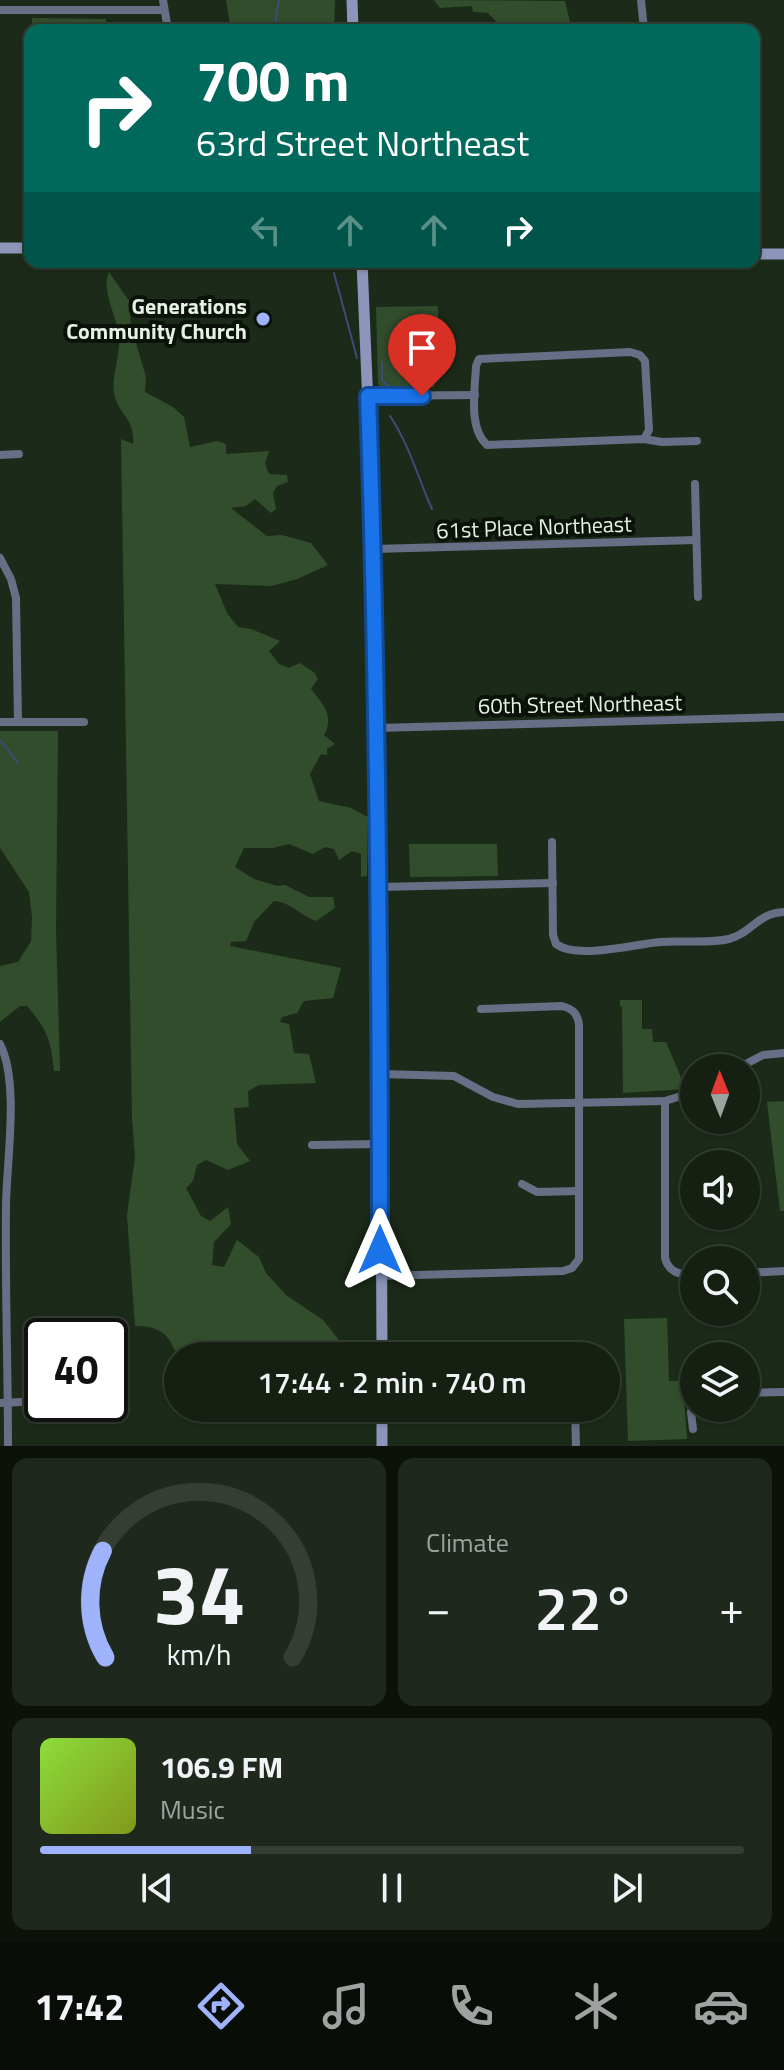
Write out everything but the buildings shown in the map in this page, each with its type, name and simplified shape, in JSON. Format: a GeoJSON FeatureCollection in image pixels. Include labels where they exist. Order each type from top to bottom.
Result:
{"type":"FeatureCollection","features":[{"type":"Feature","properties":{"kind":"street"},"geometry":{"type":"LineString","coordinates":[[352,0],[353,24]]}},
{"type":"Feature","properties":{"kind":"street"},"geometry":{"type":"LineString","coordinates":[[641,0],[643,24]]}},
{"type":"Feature","properties":{"kind":"street"},"geometry":{"type":"LineString","coordinates":[[0,10],[163,5]]}},
{"type":"Feature","properties":{"kind":"street"},"geometry":{"type":"LineString","coordinates":[[0,248],[24,248]]}},
{"type":"Feature","properties":{"kind":"street"},"geometry":{"type":"LineString","coordinates":[[760,254],[784,254]]}},
{"type":"Feature","properties":{"kind":"street"},"geometry":{"type":"LineString","coordinates":[[362,268],[374,549],[380,887],[382,1342]]}},
{"type":"Feature","properties":{"kind":"street"},"geometry":{"type":"LineString","coordinates":[[644,439],[649,430],[645,361],[640,355],[630,352],[479,359],[475,395],[478,436],[487,445],[644,439],[697,441]]}},
{"type":"Feature","properties":{"kind":"street"},"geometry":{"type":"LineString","coordinates":[[368,396],[475,395]]}},
{"type":"Feature","properties":{"kind":"street"},"geometry":{"type":"LineString","coordinates":[[0,455],[19,454]]}},
{"type":"Feature","properties":{"kind":"street"},"geometry":{"type":"LineString","coordinates":[[695,484],[698,597]]}},
{"type":"Feature","properties":{"kind":"street","name":"61st Place Northeast"},"geometry":{"type":"LineString","coordinates":[[374,549],[696,540]]}},
{"type":"Feature","properties":{"kind":"street"},"geometry":{"type":"LineString","coordinates":[[0,558],[11,579],[16,598],[18,722]]}},
{"type":"Feature","properties":{"kind":"street","name":"60th Street Northeast"},"geometry":{"type":"LineString","coordinates":[[377,728],[784,717]]}},
{"type":"Feature","properties":{"kind":"street"},"geometry":{"type":"LineString","coordinates":[[0,722],[84,722]]}},
{"type":"Feature","properties":{"kind":"street"},"geometry":{"type":"LineString","coordinates":[[552,842],[553,935],[559,947],[569,950],[618,949],[660,942],[724,940],[742,933],[765,915],[784,912]]}},
{"type":"Feature","properties":{"kind":"street"},"geometry":{"type":"LineString","coordinates":[[380,887],[553,883]]}},
{"type":"Feature","properties":{"kind":"street"},"geometry":{"type":"LineString","coordinates":[[380,1276],[568,1269],[577,1262],[580,1253],[579,1025],[574,1012],[562,1006],[481,1009]]}},
{"type":"Feature","properties":{"kind":"street"},"geometry":{"type":"LineString","coordinates":[[0,1044],[7,1065],[4,1132],[4,1402],[8,1446]]}},
{"type":"Feature","properties":{"kind":"street"},"geometry":{"type":"LineString","coordinates":[[760,1057],[784,1053]]}},
{"type":"Feature","properties":{"kind":"street"},"geometry":{"type":"LineString","coordinates":[[380,1074],[454,1076],[508,1102],[665,1101],[680,1096]]}},
{"type":"Feature","properties":{"kind":"street"},"geometry":{"type":"LineString","coordinates":[[665,1101],[665,1258],[671,1270],[680,1274]]}},
{"type":"Feature","properties":{"kind":"street"},"geometry":{"type":"LineString","coordinates":[[312,1145],[380,1144]]}},
{"type":"Feature","properties":{"kind":"street"},"geometry":{"type":"LineString","coordinates":[[522,1184],[537,1192],[579,1191]]}},
{"type":"Feature","properties":{"kind":"street"},"geometry":{"type":"LineString","coordinates":[[760,1272],[784,1271]]}},
{"type":"Feature","properties":{"kind":"street"},"geometry":{"type":"LineString","coordinates":[[760,1393],[784,1392]]}},
{"type":"Feature","properties":{"kind":"street"},"geometry":{"type":"LineString","coordinates":[[4,1402],[24,1401]]}},
{"type":"Feature","properties":{"kind":"street"},"geometry":{"type":"LineString","coordinates":[[382,1422],[382,1446]]}},
{"type":"Feature","properties":{"kind":"street"},"geometry":{"type":"LineString","coordinates":[[575,1422],[576,1446]]}},
{"type":"Feature","properties":{"kind":"street"},"geometry":{"type":"LineString","coordinates":[[692,1422],[693,1429]]}},
{"type":"Feature","properties":{"kind":"green space"},"geometry":{"type":"Polygon","coordinates":[[[226,0],[335,0],[334,24],[230,24],[226,0]]]}},
{"type":"Feature","properties":{"kind":"green space"},"geometry":{"type":"Polygon","coordinates":[[[434,0],[565,1],[571,24],[498,24],[488,13],[473,12],[472,6],[440,8],[434,0]]]}},
{"type":"Feature","properties":{"kind":"green space"},"geometry":{"type":"Polygon","coordinates":[[[32,18],[106,19],[106,24],[32,24],[32,18]]]}},
{"type":"Feature","properties":{"kind":"green space"},"geometry":{"type":"Polygon","coordinates":[[[109,272],[129,301],[131,326],[146,377],[145,392],[173,407],[184,417],[190,447],[217,441],[226,444],[226,454],[269,451],[265,463],[269,474],[287,475],[288,482],[277,486],[273,493],[276,509],[271,513],[255,499],[246,506],[231,508],[267,536],[282,535],[311,543],[328,565],[272,586],[215,584],[227,613],[238,627],[280,641],[269,651],[279,664],[289,668],[300,663],[315,673],[318,679],[311,689],[328,716],[324,735],[335,744],[327,749],[327,755],[321,754],[310,774],[319,801],[351,808],[368,817],[367,876],[361,877],[361,854],[352,851],[339,860],[334,849],[325,847],[313,854],[289,844],[273,848],[244,848],[235,867],[254,879],[277,886],[285,885],[309,897],[333,897],[335,908],[316,921],[274,901],[254,922],[246,941],[231,942],[230,946],[341,968],[333,998],[304,1001],[297,1013],[282,1017],[280,1022],[289,1024],[294,1053],[309,1054],[316,1083],[259,1085],[248,1091],[249,1107],[234,1108],[237,1144],[250,1161],[228,1170],[206,1160],[197,1165],[193,1181],[186,1188],[201,1216],[210,1221],[228,1207],[231,1224],[214,1242],[212,1265],[224,1267],[237,1240],[259,1257],[266,1273],[286,1295],[323,1320],[340,1342],[170,1342],[160,1331],[135,1326],[127,1215],[135,1157],[121,439],[133,444],[133,435],[114,390],[119,340],[107,280],[109,272]]]}},
{"type":"Feature","properties":{"kind":"green space"},"geometry":{"type":"Polygon","coordinates":[[[438,306],[439,352],[433,352],[434,387],[384,390],[378,384],[376,307],[438,306]]]}},
{"type":"Feature","properties":{"kind":"green space"},"geometry":{"type":"Polygon","coordinates":[[[0,731],[58,731],[56,929],[60,1071],[54,1071],[47,1036],[27,1006],[20,1006],[0,1022],[0,966],[18,962],[31,941],[32,917],[29,892],[0,848],[0,731]]]}},
{"type":"Feature","properties":{"kind":"green space"},"geometry":{"type":"Polygon","coordinates":[[[409,844],[497,844],[498,876],[410,877],[409,844]]]}},
{"type":"Feature","properties":{"kind":"green space"},"geometry":{"type":"Polygon","coordinates":[[[620,1000],[642,1000],[642,1029],[652,1029],[653,1042],[666,1042],[680,1075],[680,1089],[623,1093],[620,1000]]]}},
{"type":"Feature","properties":{"kind":"green space"},"geometry":{"type":"Polygon","coordinates":[[[784,1101],[784,1211],[780,1211],[767,1102],[784,1101]]]}},
{"type":"Feature","properties":{"kind":"green space"},"geometry":{"type":"Polygon","coordinates":[[[667,1318],[669,1381],[680,1381],[680,1422],[686,1422],[687,1439],[628,1441],[624,1319],[667,1318]]]}},
{"type":"Feature","properties":{"kind":"waterway"},"geometry":{"type":"LineString","coordinates":[[275,24],[279,0]]}},
{"type":"Feature","properties":{"kind":"waterway"},"geometry":{"type":"LineString","coordinates":[[334,273],[357,358]]}},
{"type":"Feature","properties":{"kind":"waterway"},"geometry":{"type":"LineString","coordinates":[[382,362],[382,380],[390,388]]}},
{"type":"Feature","properties":{"kind":"waterway"},"geometry":{"type":"LineString","coordinates":[[390,416],[408,450],[432,509]]}},
{"type":"Feature","properties":{"kind":"waterway"},"geometry":{"type":"LineString","coordinates":[[0,740],[18,763]]}},
{"type":"Feature","properties":{"kind":"place","name":"Generations Community Church"},"geometry":{"type":"Point","coordinates":[263,319]}},
{"type":"Feature","properties":{"kind":"route"},"geometry":{"type":"LineString","coordinates":[[380,1250],[380,887],[368,396],[422,396]]}}]}
